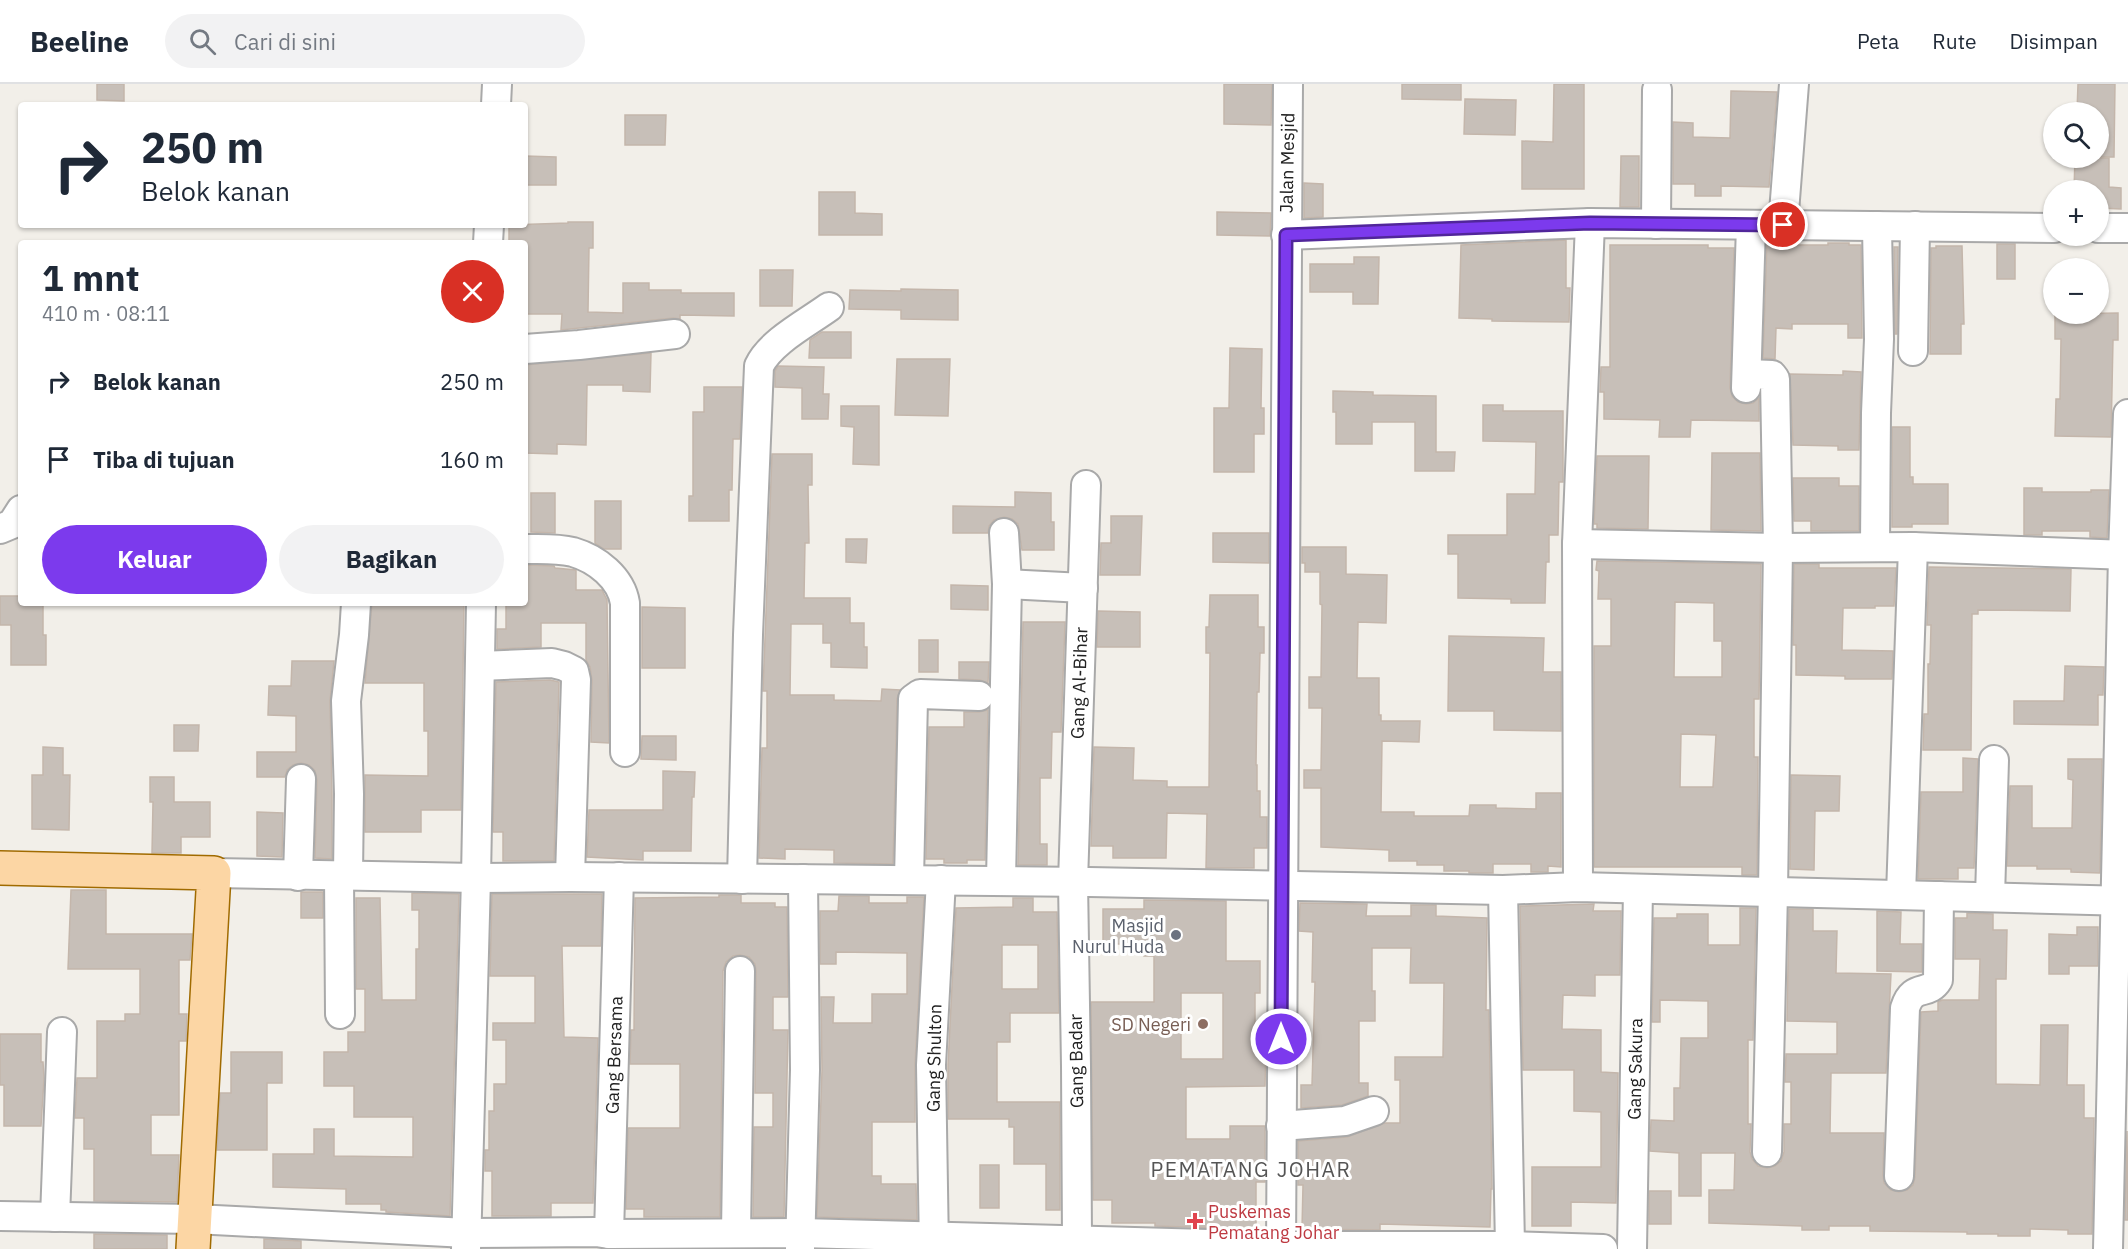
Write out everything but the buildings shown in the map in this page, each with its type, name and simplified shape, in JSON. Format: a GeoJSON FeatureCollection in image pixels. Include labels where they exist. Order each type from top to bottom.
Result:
{"type":"FeatureCollection","features":[{"type":"Feature","properties":{"kind":"main road"},"geometry":{"type":"LineString","coordinates":[[0,868],[214,873],[194,1234]]}},
{"type":"Feature","properties":{"kind":"street"},"geometry":{"type":"LineString","coordinates":[[496,102],[497,84]]}},
{"type":"Feature","properties":{"kind":"street","name":"Jalan Mesjid"},"geometry":{"type":"LineString","coordinates":[[1281,1248],[1288,84]]}},
{"type":"Feature","properties":{"kind":"street"},"geometry":{"type":"LineString","coordinates":[[1783,225],[1794,84]]}},
{"type":"Feature","properties":{"kind":"street"},"geometry":{"type":"LineString","coordinates":[[1656,224],[1657,90]]}},
{"type":"Feature","properties":{"kind":"street"},"geometry":{"type":"LineString","coordinates":[[1578,887],[1577,544],[1590,223]]}},
{"type":"Feature","properties":{"kind":"street"},"geometry":{"type":"LineString","coordinates":[[1286,235],[1590,223],[2043,228]]}},
{"type":"Feature","properties":{"kind":"street"},"geometry":{"type":"LineString","coordinates":[[1751,225],[1747,381],[1773,375],[1775,379],[1778,548],[1767,1152]]}},
{"type":"Feature","properties":{"kind":"street"},"geometry":{"type":"LineString","coordinates":[[1875,546],[1879,339],[1878,226]]}},
{"type":"Feature","properties":{"kind":"street"},"geometry":{"type":"LineString","coordinates":[[1913,351],[1915,226]]}},
{"type":"Feature","properties":{"kind":"street"},"geometry":{"type":"LineString","coordinates":[[2109,228],[2128,228]]}},
{"type":"Feature","properties":{"kind":"street"},"geometry":{"type":"LineString","coordinates":[[742,879],[748,635],[759,366],[764,356],[773,347],[829,308]]}},
{"type":"Feature","properties":{"kind":"street"},"geometry":{"type":"LineString","coordinates":[[528,348],[579,345],[675,334]]}},
{"type":"Feature","properties":{"kind":"street"},"geometry":{"type":"LineString","coordinates":[[2108,1249],[2120,1076],[2128,414]]}},
{"type":"Feature","properties":{"kind":"street","name":"Gang Al-Bihar"},"geometry":{"type":"LineString","coordinates":[[1073,882],[1086,485]]}},
{"type":"Feature","properties":{"kind":"street"},"geometry":{"type":"LineString","coordinates":[[0,529],[12,524],[18,515]]}},
{"type":"Feature","properties":{"kind":"street"},"geometry":{"type":"LineString","coordinates":[[1001,880],[1007,584],[1005,533]]}},
{"type":"Feature","properties":{"kind":"street"},"geometry":{"type":"LineString","coordinates":[[1577,544],[1778,548],[1875,546],[2125,555]]}},
{"type":"Feature","properties":{"kind":"street"},"geometry":{"type":"LineString","coordinates":[[1901,895],[1913,547]]}},
{"type":"Feature","properties":{"kind":"street"},"geometry":{"type":"LineString","coordinates":[[528,549],[573,552],[603,567],[622,588],[625,603],[625,753]]}},
{"type":"Feature","properties":{"kind":"street"},"geometry":{"type":"LineString","coordinates":[[1007,584],[1083,588]]}},
{"type":"Feature","properties":{"kind":"street"},"geometry":{"type":"LineString","coordinates":[[340,1014],[343,875],[349,794],[346,701],[356,606]]}},
{"type":"Feature","properties":{"kind":"street"},"geometry":{"type":"LineString","coordinates":[[466,1241],[481,606]]}},
{"type":"Feature","properties":{"kind":"street"},"geometry":{"type":"LineString","coordinates":[[480,666],[552,663],[570,668],[575,675],[570,877]]}},
{"type":"Feature","properties":{"kind":"street"},"geometry":{"type":"LineString","coordinates":[[909,880],[913,699],[920,694],[979,696]]}},
{"type":"Feature","properties":{"kind":"street"},"geometry":{"type":"LineString","coordinates":[[1990,897],[1994,760]]}},
{"type":"Feature","properties":{"kind":"street"},"geometry":{"type":"LineString","coordinates":[[298,876],[301,780]]}},
{"type":"Feature","properties":{"kind":"street"},"geometry":{"type":"LineString","coordinates":[[214,873],[476,878],[1001,880],[1503,890],[1578,887],[2122,901]]}},
{"type":"Feature","properties":{"kind":"street","name":"Gang Bersama"},"geometry":{"type":"LineString","coordinates":[[600,1238],[619,877]]}},
{"type":"Feature","properties":{"kind":"street"},"geometry":{"type":"LineString","coordinates":[[801,1241],[805,1070],[803,879]]}},
{"type":"Feature","properties":{"kind":"street","name":"Gang Shulton"},"geometry":{"type":"LineString","coordinates":[[935,1242],[931,1065],[941,880]]}},
{"type":"Feature","properties":{"kind":"street","name":"Gang Badar"},"geometry":{"type":"LineString","coordinates":[[1073,882],[1077,1240]]}},
{"type":"Feature","properties":{"kind":"street","name":"Gang Sakura"},"geometry":{"type":"LineString","coordinates":[[1632,1249],[1638,889]]}},
{"type":"Feature","properties":{"kind":"street"},"geometry":{"type":"LineString","coordinates":[[1503,890],[1510,1246]]}},
{"type":"Feature","properties":{"kind":"street"},"geometry":{"type":"LineString","coordinates":[[1899,1176],[1905,1008],[1907,999],[1912,994],[1934,986],[1938,980],[1940,896]]}},
{"type":"Feature","properties":{"kind":"street"},"geometry":{"type":"LineString","coordinates":[[736,1232],[740,971]]}},
{"type":"Feature","properties":{"kind":"street"},"geometry":{"type":"LineString","coordinates":[[55,1217],[62,1032]]}},
{"type":"Feature","properties":{"kind":"street"},"geometry":{"type":"LineString","coordinates":[[1281,1126],[1345,1121],[1374,1110]]}},
{"type":"Feature","properties":{"kind":"street"},"geometry":{"type":"LineString","coordinates":[[0,1216],[55,1217],[194,1234],[466,1241],[736,1232],[801,1241],[1077,1240],[1114,1245],[1281,1248],[1510,1246],[1602,1249]]}},
{"type":"Feature","properties":{"kind":"place","name":"Masjid Nurul Huda"},"geometry":{"type":"Point","coordinates":[1176,935]}},
{"type":"Feature","properties":{"kind":"place","name":"SD Negeri"},"geometry":{"type":"Point","coordinates":[1203,1024]}},
{"type":"Feature","properties":{"kind":"place","name":"Puskemas Pematang Johar"},"geometry":{"type":"Point","coordinates":[1195,1221]}},
{"type":"Feature","properties":{"kind":"district","name":"PEMATANG JOHAR"},"geometry":{"type":"Point","coordinates":[1251,1169]}},
{"type":"Feature","properties":{"kind":"route"},"geometry":{"type":"LineString","coordinates":[[1281,1039],[1286,235],[1590,223],[1783,225]]}}]}
